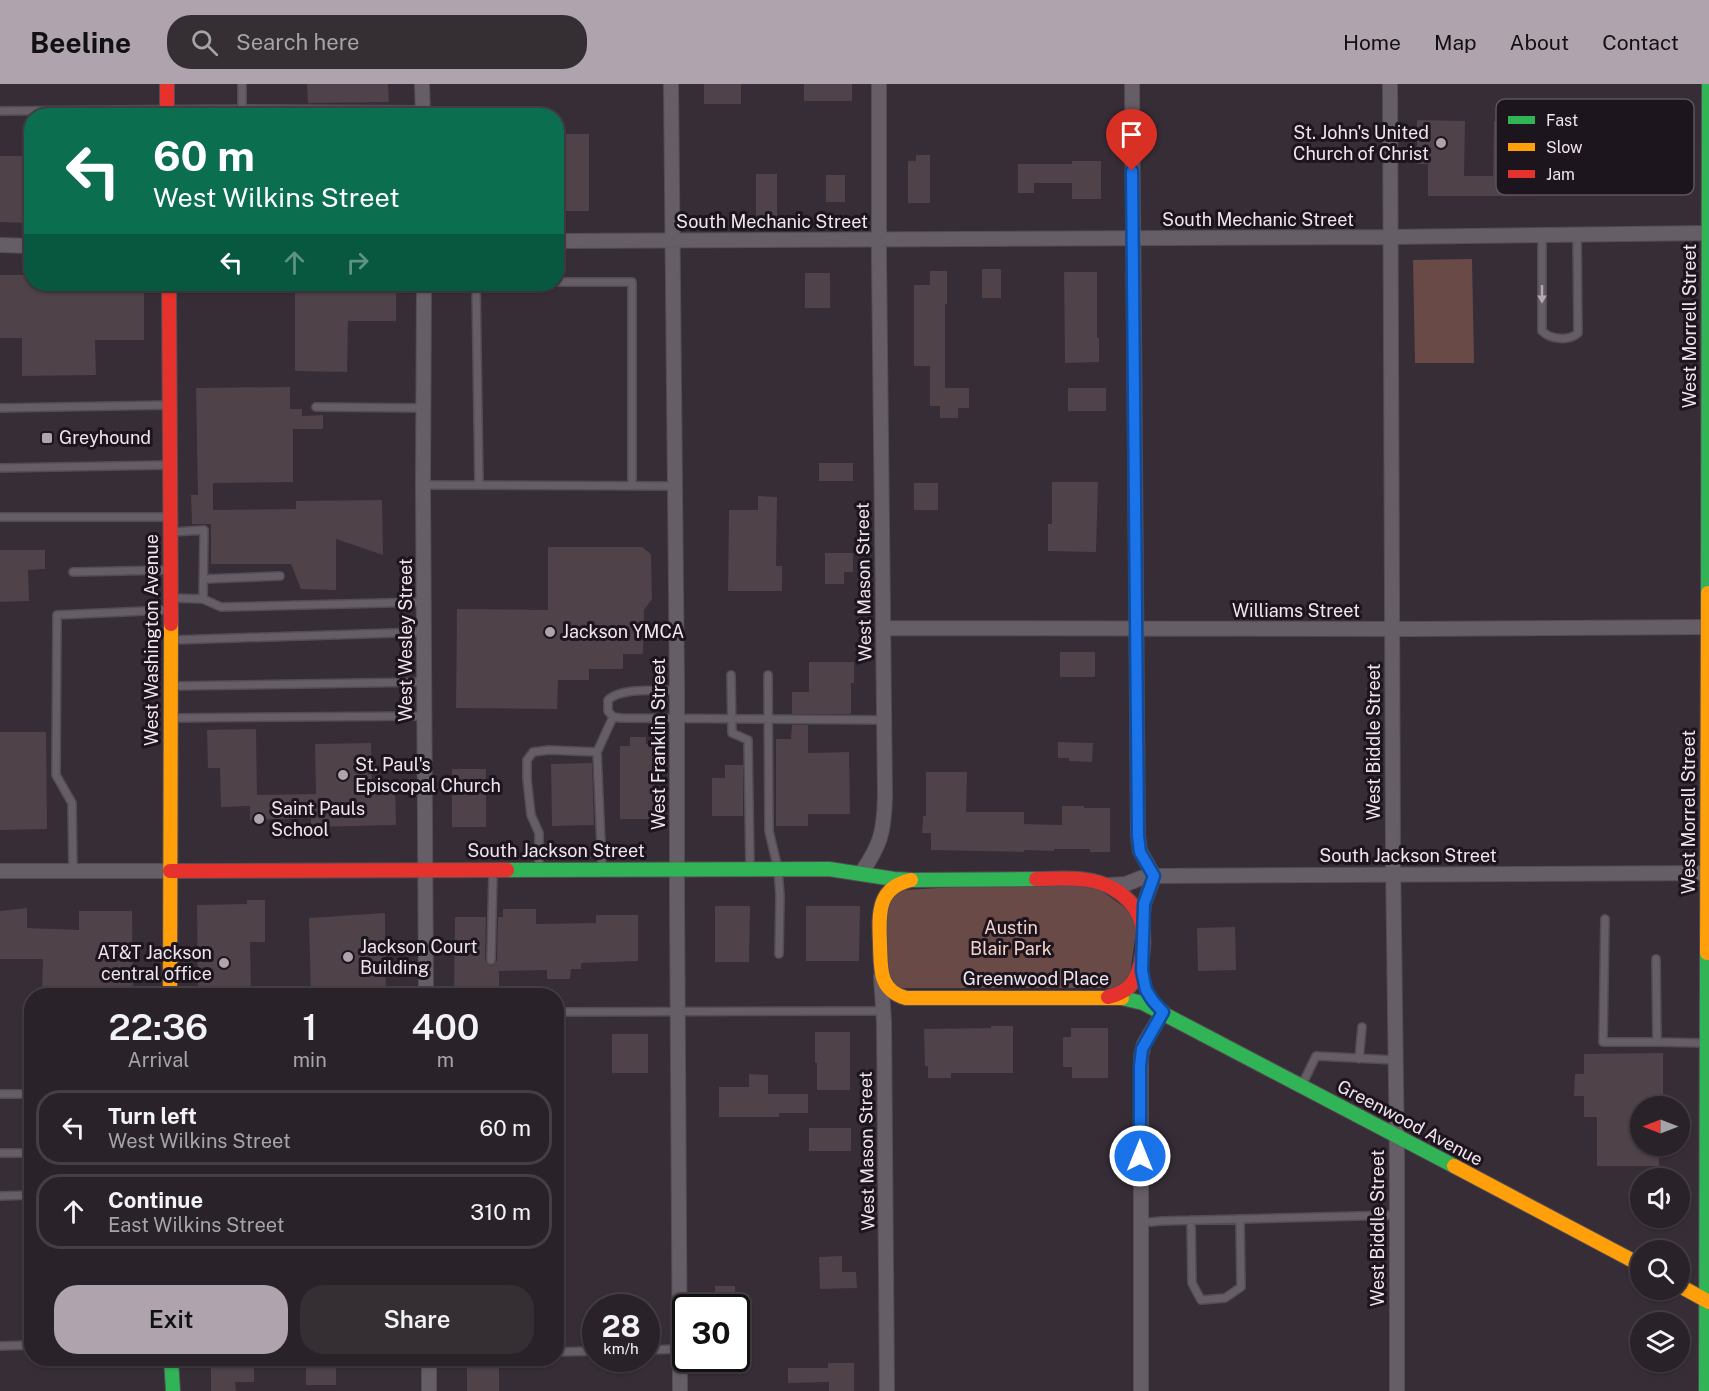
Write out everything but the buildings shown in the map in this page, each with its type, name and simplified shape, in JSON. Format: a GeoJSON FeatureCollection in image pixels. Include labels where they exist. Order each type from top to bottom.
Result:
{"type":"FeatureCollection","features":[{"type":"Feature","properties":{"kind":"street"},"geometry":{"type":"LineString","coordinates":[[167,84],[167,108]]}},
{"type":"Feature","properties":{"kind":"street"},"geometry":{"type":"LineString","coordinates":[[422,84],[423,108]]}},
{"type":"Feature","properties":{"kind":"street","name":"West Franklin Street"},"geometry":{"type":"LineString","coordinates":[[671,84],[677,690],[679,1294]]}},
{"type":"Feature","properties":{"kind":"street","name":"West Mason Street"},"geometry":{"type":"LineString","coordinates":[[879,84],[885,797],[884,825],[876,851],[861,873],[874,888],[879,912],[883,1016],[887,1391]]}},
{"type":"Feature","properties":{"kind":"street"},"geometry":{"type":"LineString","coordinates":[[1132,84],[1138,836],[1140,852],[1154,876],[1144,904],[1142,961],[1146,990],[1163,1012],[1144,1044],[1141,1056],[1141,1391]]}},
{"type":"Feature","properties":{"kind":"street","name":"West Biddle Street"},"geometry":{"type":"LineString","coordinates":[[1390,84],[1397,1391]]}},
{"type":"Feature","properties":{"kind":"street","name":"West Morrell Street"},"geometry":{"type":"LineString","coordinates":[[1706,1391],[1709,84]]}},
{"type":"Feature","properties":{"kind":"street","name":"South Mechanic Street"},"geometry":{"type":"LineString","coordinates":[[564,241],[1133,239],[1708,233]]}},
{"type":"Feature","properties":{"kind":"street"},"geometry":{"type":"LineString","coordinates":[[0,245],[24,246]]}},
{"type":"Feature","properties":{"kind":"street","name":"West Washington Avenue"},"geometry":{"type":"LineString","coordinates":[[169,291],[170,988]]}},
{"type":"Feature","properties":{"kind":"street","name":"West Wesley Street"},"geometry":{"type":"LineString","coordinates":[[424,291],[423,632],[426,988]]}},
{"type":"Feature","properties":{"kind":"street","name":"Williams Street"},"geometry":{"type":"LineString","coordinates":[[883,628],[1708,627]]}},
{"type":"Feature","properties":{"kind":"street","name":"South Jackson Street"},"geometry":{"type":"LineString","coordinates":[[0,871],[817,868],[894,879],[1085,879],[1110,885],[1126,884],[1135,879],[1154,876],[1708,872]]}},
{"type":"Feature","properties":{"kind":"street"},"geometry":{"type":"LineString","coordinates":[[879,912],[882,902],[890,891],[901,882],[913,880]]}},
{"type":"Feature","properties":{"kind":"street"},"geometry":{"type":"LineString","coordinates":[[1110,885],[1129,901],[1142,928]]}},
{"type":"Feature","properties":{"kind":"street"},"geometry":{"type":"LineString","coordinates":[[1108,997],[1128,988],[1137,976],[1142,961]]}},
{"type":"Feature","properties":{"kind":"street"},"geometry":{"type":"LineString","coordinates":[[881,974],[894,993],[906,998]]}},
{"type":"Feature","properties":{"kind":"street","name":"Greenwood Place"},"geometry":{"type":"LineString","coordinates":[[906,998],[1120,997],[1135,1000],[1163,1012]]}},
{"type":"Feature","properties":{"kind":"street"},"geometry":{"type":"LineString","coordinates":[[883,1016],[901,999],[906,998]]}},
{"type":"Feature","properties":{"kind":"street","name":"Greenwood Avenue"},"geometry":{"type":"LineString","coordinates":[[1163,1012],[1630,1260]]}},
{"type":"Feature","properties":{"kind":"street"},"geometry":{"type":"LineString","coordinates":[[1690,1292],[1708,1302]]}},
{"type":"Feature","properties":{"kind":"street"},"geometry":{"type":"LineString","coordinates":[[171,1366],[173,1391]]}},
{"type":"Feature","properties":{"kind":"street"},"geometry":{"type":"LineString","coordinates":[[429,1366],[429,1391]]}},
{"type":"Feature","properties":{"kind":"street","name":"West Franklin Street"},"geometry":{"type":"LineString","coordinates":[[680,1372],[680,1391]]}},
{"type":"Feature","properties":{"kind":"lane"},"geometry":{"type":"LineString","coordinates":[[242,84],[242,108]]}},
{"type":"Feature","properties":{"kind":"lane"},"geometry":{"type":"LineString","coordinates":[[0,111],[24,111]]}},
{"type":"Feature","properties":{"kind":"lane"},"geometry":{"type":"LineString","coordinates":[[1542,236],[1542,331],[1552,338],[1574,336],[1578,333],[1577,235]]}},
{"type":"Feature","properties":{"kind":"lane"},"geometry":{"type":"LineString","coordinates":[[564,282],[632,282],[632,485]]}},
{"type":"Feature","properties":{"kind":"lane"},"geometry":{"type":"LineString","coordinates":[[476,291],[479,485]]}},
{"type":"Feature","properties":{"kind":"lane"},"geometry":{"type":"LineString","coordinates":[[0,408],[169,405]]}},
{"type":"Feature","properties":{"kind":"lane"},"geometry":{"type":"LineString","coordinates":[[316,407],[424,408]]}},
{"type":"Feature","properties":{"kind":"lane"},"geometry":{"type":"LineString","coordinates":[[0,468],[170,465]]}},
{"type":"Feature","properties":{"kind":"lane"},"geometry":{"type":"LineString","coordinates":[[423,485],[675,486]]}},
{"type":"Feature","properties":{"kind":"lane"},"geometry":{"type":"LineString","coordinates":[[0,517],[170,517]]}},
{"type":"Feature","properties":{"kind":"lane"},"geometry":{"type":"LineString","coordinates":[[170,532],[204,530],[203,598]]}},
{"type":"Feature","properties":{"kind":"lane"},"geometry":{"type":"LineString","coordinates":[[74,572],[170,570]]}},
{"type":"Feature","properties":{"kind":"lane"},"geometry":{"type":"LineString","coordinates":[[204,579],[280,576]]}},
{"type":"Feature","properties":{"kind":"lane"},"geometry":{"type":"LineString","coordinates":[[73,871],[72,803],[56,775],[57,615],[170,604],[203,598],[221,607],[423,602]]}},
{"type":"Feature","properties":{"kind":"lane"},"geometry":{"type":"LineString","coordinates":[[170,640],[423,632]]}},
{"type":"Feature","properties":{"kind":"lane"},"geometry":{"type":"LineString","coordinates":[[730,675],[732,733],[748,740],[750,869]]}},
{"type":"Feature","properties":{"kind":"lane"},"geometry":{"type":"LineString","coordinates":[[768,675],[769,831],[778,869],[779,954]]}},
{"type":"Feature","properties":{"kind":"lane"},"geometry":{"type":"LineString","coordinates":[[171,686],[424,682]]}},
{"type":"Feature","properties":{"kind":"lane"},"geometry":{"type":"LineString","coordinates":[[613,717],[608,711],[608,700],[612,695],[622,692],[677,690]]}},
{"type":"Feature","properties":{"kind":"lane"},"geometry":{"type":"LineString","coordinates":[[171,718],[424,716]]}},
{"type":"Feature","properties":{"kind":"lane"},"geometry":{"type":"LineString","coordinates":[[613,717],[884,720]]}},
{"type":"Feature","properties":{"kind":"lane"},"geometry":{"type":"LineString","coordinates":[[602,869],[597,752],[613,717]]}},
{"type":"Feature","properties":{"kind":"lane"},"geometry":{"type":"LineString","coordinates":[[539,869],[539,833],[531,815],[527,760],[532,752],[549,750],[597,752]]}},
{"type":"Feature","properties":{"kind":"lane"},"geometry":{"type":"LineString","coordinates":[[491,960],[493,869]]}},
{"type":"Feature","properties":{"kind":"lane"},"geometry":{"type":"LineString","coordinates":[[1605,919],[1603,1042],[1706,1044]]}},
{"type":"Feature","properties":{"kind":"lane"},"geometry":{"type":"LineString","coordinates":[[1656,959],[1657,1042]]}},
{"type":"Feature","properties":{"kind":"lane"},"geometry":{"type":"LineString","coordinates":[[564,1012],[678,1011],[883,1016]]}},
{"type":"Feature","properties":{"kind":"lane"},"geometry":{"type":"LineString","coordinates":[[1359,1059],[1362,1027]]}},
{"type":"Feature","properties":{"kind":"lane"},"geometry":{"type":"LineString","coordinates":[[1302,1086],[1316,1056],[1395,1060]]}},
{"type":"Feature","properties":{"kind":"lane"},"geometry":{"type":"LineString","coordinates":[[0,1094],[24,1094]]}},
{"type":"Feature","properties":{"kind":"lane"},"geometry":{"type":"LineString","coordinates":[[0,1154],[24,1153]]}},
{"type":"Feature","properties":{"kind":"lane"},"geometry":{"type":"LineString","coordinates":[[0,1196],[24,1195]]}},
{"type":"Feature","properties":{"kind":"lane"},"geometry":{"type":"LineString","coordinates":[[1140,1223],[1397,1215]]}},
{"type":"Feature","properties":{"kind":"lane"},"geometry":{"type":"LineString","coordinates":[[1191,1220],[1192,1283],[1201,1300],[1225,1298],[1241,1287],[1240,1219]]}},
{"type":"Feature","properties":{"kind":"lane"},"geometry":{"type":"LineString","coordinates":[[0,1346],[24,1345]]}},
{"type":"Feature","properties":{"kind":"lane"},"geometry":{"type":"LineString","coordinates":[[564,1352],[582,1351]]}},
{"type":"Feature","properties":{"kind":"green space"},"geometry":{"type":"Polygon","coordinates":[[[1472,259],[1474,363],[1415,363],[1413,260],[1472,259]]]}},
{"type":"Feature","properties":{"kind":"green space","name":"Austin Blair Park"},"geometry":{"type":"Polygon","coordinates":[[[1085,879],[1138,917],[1128,988],[889,988],[882,902],[890,891],[1085,879]]]}},
{"type":"Feature","properties":{"kind":"traffic: fast"},"geometry":{"type":"LineString","coordinates":[[1708,593],[1709,84]]}},
{"type":"Feature","properties":{"kind":"traffic: fast"},"geometry":{"type":"LineString","coordinates":[[507,870],[829,869],[913,880],[1036,879]]}},
{"type":"Feature","properties":{"kind":"traffic: fast"},"geometry":{"type":"LineString","coordinates":[[1706,1391],[1707,953]]}},
{"type":"Feature","properties":{"kind":"traffic: fast"},"geometry":{"type":"LineString","coordinates":[[1122,998],[1143,1003],[1454,1166]]}},
{"type":"Feature","properties":{"kind":"traffic: fast"},"geometry":{"type":"LineString","coordinates":[[171,1366],[173,1391]]}},
{"type":"Feature","properties":{"kind":"traffic: slow"},"geometry":{"type":"LineString","coordinates":[[1707,953],[1708,593]]}},
{"type":"Feature","properties":{"kind":"traffic: slow"},"geometry":{"type":"LineString","coordinates":[[170,988],[171,624]]}},
{"type":"Feature","properties":{"kind":"traffic: slow"},"geometry":{"type":"LineString","coordinates":[[911,880],[891,889],[882,904],[880,913],[881,970],[886,984],[897,994],[906,998],[1122,998]]}},
{"type":"Feature","properties":{"kind":"traffic: slow"},"geometry":{"type":"LineString","coordinates":[[1454,1166],[1630,1259]]}},
{"type":"Feature","properties":{"kind":"traffic: slow"},"geometry":{"type":"LineString","coordinates":[[1690,1292],[1709,1302]]}},
{"type":"Feature","properties":{"kind":"traffic: jam"},"geometry":{"type":"LineString","coordinates":[[167,84],[167,108]]}},
{"type":"Feature","properties":{"kind":"traffic: jam"},"geometry":{"type":"LineString","coordinates":[[169,291],[171,624]]}},
{"type":"Feature","properties":{"kind":"traffic: jam"},"geometry":{"type":"LineString","coordinates":[[170,871],[507,870]]}},
{"type":"Feature","properties":{"kind":"traffic: jam"},"geometry":{"type":"LineString","coordinates":[[1036,879],[1076,879],[1096,882],[1114,889],[1125,897],[1137,912],[1143,933],[1143,953],[1138,972],[1129,987],[1108,997]]}},
{"type":"Feature","properties":{"kind":"place","name":"St. John's United Church of Christ"},"geometry":{"type":"Point","coordinates":[1441,143]}},
{"type":"Feature","properties":{"kind":"place","name":"Greyhound"},"geometry":{"type":"Point","coordinates":[47,438]}},
{"type":"Feature","properties":{"kind":"place","name":"Jackson YMCA"},"geometry":{"type":"Point","coordinates":[550,632]}},
{"type":"Feature","properties":{"kind":"place","name":"St. Paul's Episcopal Church"},"geometry":{"type":"Point","coordinates":[343,775]}},
{"type":"Feature","properties":{"kind":"place","name":"Saint Pauls School"},"geometry":{"type":"Point","coordinates":[259,819]}},
{"type":"Feature","properties":{"kind":"place","name":"Jackson Court Building"},"geometry":{"type":"Point","coordinates":[348,957]}},
{"type":"Feature","properties":{"kind":"place","name":"AT&T Jackson central office"},"geometry":{"type":"Point","coordinates":[224,963]}},
{"type":"Feature","properties":{"kind":"route"},"geometry":{"type":"LineString","coordinates":[[1132,171],[1138,836],[1140,852],[1154,876],[1144,904],[1142,971],[1146,990],[1163,1012],[1142,1049],[1140,1156]]}}]}
